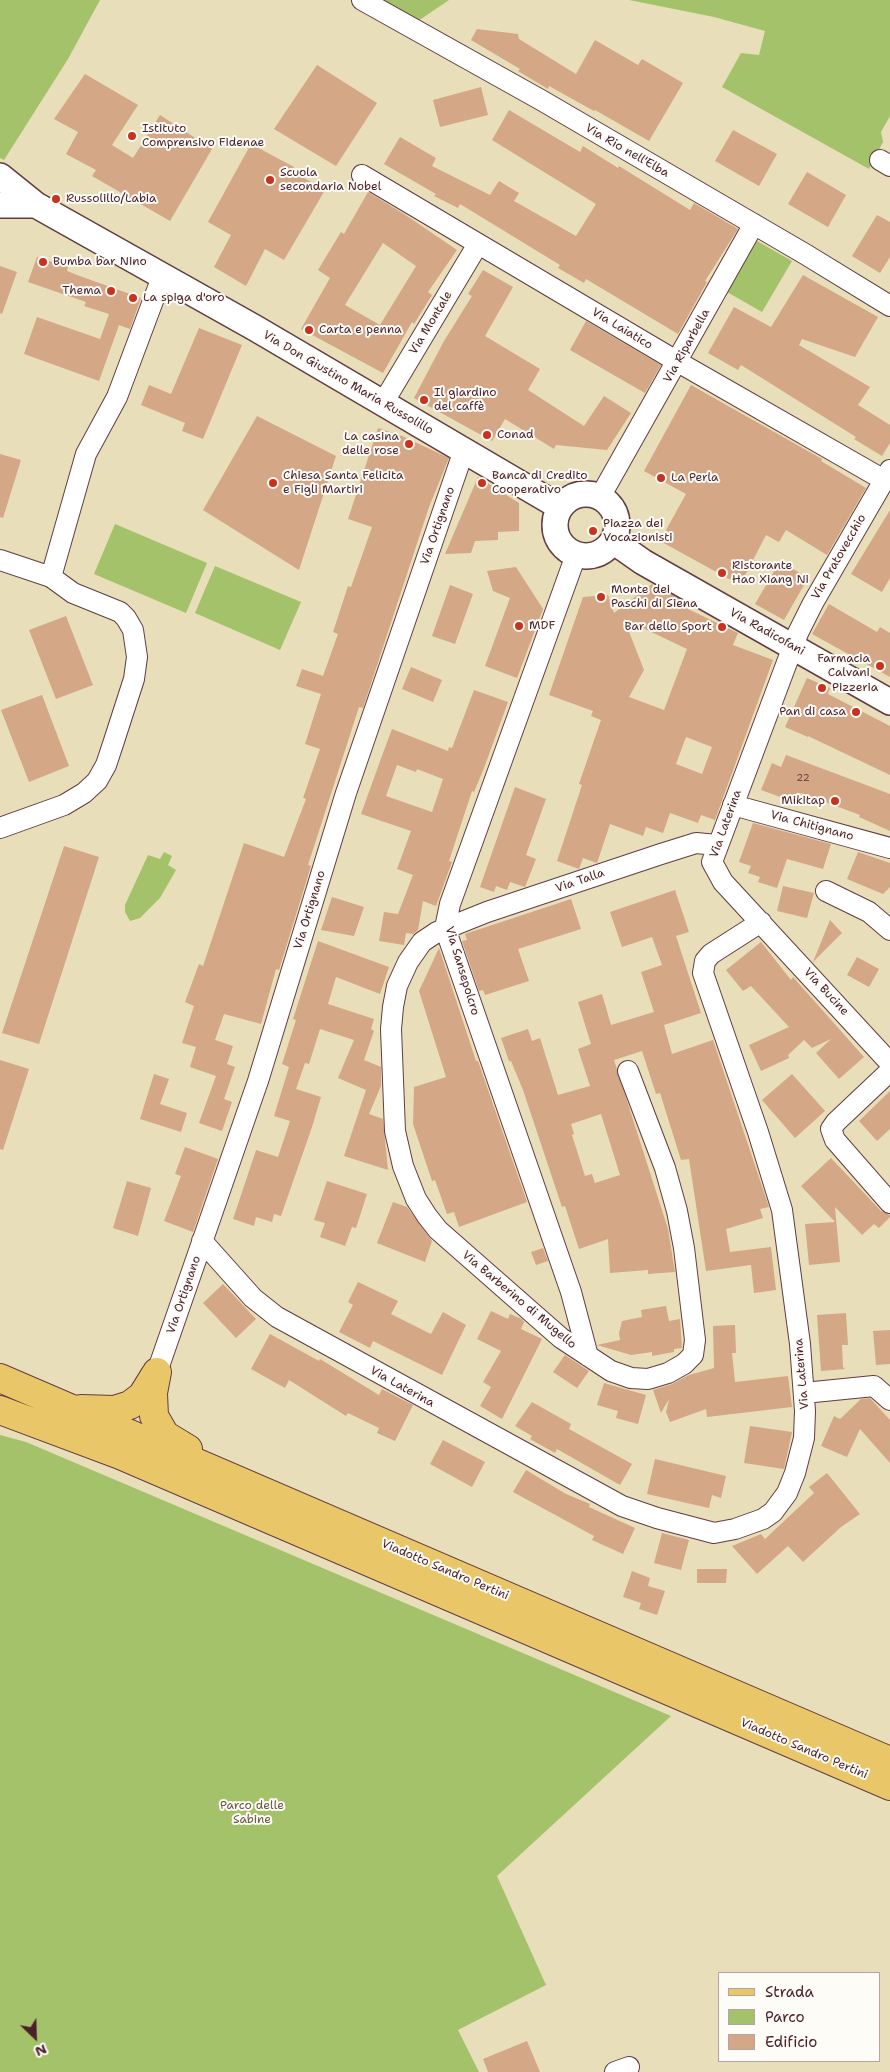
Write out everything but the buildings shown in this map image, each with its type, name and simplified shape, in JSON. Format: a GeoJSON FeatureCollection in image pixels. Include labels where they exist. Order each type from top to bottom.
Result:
{"type":"FeatureCollection","features":[{"type":"Feature","properties":{"kind":"main road"},"geometry":{"type":"LineString","coordinates":[[69,1409],[114,1410],[130,1406],[142,1396],[157,1372]]}},
{"type":"Feature","properties":{"kind":"main road"},"geometry":{"type":"LineString","coordinates":[[157,1372],[152,1409],[161,1431],[170,1439],[221,1467],[244,1484]]}},
{"type":"Feature","properties":{"kind":"main road","name":"Viadotto Sandro Pertini"},"geometry":{"type":"LineString","coordinates":[[0,1378],[244,1484],[887,1772]]}},
{"type":"Feature","properties":{"kind":"main road","name":"Viadotto Sandro Pertini"},"geometry":{"type":"LineString","coordinates":[[0,1410],[112,1452],[887,1772]]}},
{"type":"Feature","properties":{"kind":"street","name":"Via Rio nell'Elba"},"geometry":{"type":"LineString","coordinates":[[362,0],[754,224],[890,306]]}},
{"type":"Feature","properties":{"kind":"street","name":"Via Laiatico"},"geometry":{"type":"LineString","coordinates":[[362,175],[678,362],[887,475]]}},
{"type":"Feature","properties":{"kind":"street","name":"Via Don Giustino Maria Russolillo"},"geometry":{"type":"LineString","coordinates":[[0,176],[36,205],[383,403],[560,507]]}},
{"type":"Feature","properties":{"kind":"street"},"geometry":{"type":"LineString","coordinates":[[0,205],[36,205]]}},
{"type":"Feature","properties":{"kind":"street","name":"Via Riparbella"},"geometry":{"type":"LineString","coordinates":[[600,497],[678,362],[754,224]]}},
{"type":"Feature","properties":{"kind":"street","name":"Via Montale"},"geometry":{"type":"LineString","coordinates":[[383,403],[478,244]]}},
{"type":"Feature","properties":{"kind":"street"},"geometry":{"type":"LineString","coordinates":[[51,577],[86,454],[116,397],[162,277]]}},
{"type":"Feature","properties":{"kind":"street","name":"Via Ortignano"},"geometry":{"type":"LineString","coordinates":[[157,1372],[258,1081],[346,793],[464,450]]}},
{"type":"Feature","properties":{"kind":"street","name":"Via Pratovecchio"},"geometry":{"type":"LineString","coordinates":[[793,647],[813,603],[887,475]]}},
{"type":"Feature","properties":{"kind":"street"},"geometry":{"type":"LineString","coordinates":[[580,494],[600,497],[611,507],[617,521],[617,530],[613,541],[609,548],[593,556],[576,555],[559,542],[555,532],[555,521],[560,507],[571,498],[580,494]]}},
{"type":"Feature","properties":{"kind":"street","name":"Via Radicofani"},"geometry":{"type":"LineString","coordinates":[[613,541],[644,562],[890,702]]}},
{"type":"Feature","properties":{"kind":"street","name":"Via Sansepolcro"},"geometry":{"type":"LineString","coordinates":[[576,555],[454,891],[445,928],[571,1292],[588,1356]]}},
{"type":"Feature","properties":{"kind":"street"},"geometry":{"type":"LineString","coordinates":[[0,560],[51,577],[68,590],[111,607],[126,618],[137,647],[134,679],[106,765],[93,785],[64,805],[0,828]]}},
{"type":"Feature","properties":{"kind":"street","name":"Via Laterina"},"geometry":{"type":"LineString","coordinates":[[202,1242],[262,1308],[287,1324],[622,1506],[707,1532],[725,1531],[759,1521],[768,1516],[783,1500],[795,1473],[804,1438],[804,1393],[786,1228],[761,1140],[703,973],[705,961],[712,954],[761,922],[715,871],[712,862],[793,647]]}},
{"type":"Feature","properties":{"kind":"street","name":"Via Chitignano"},"geometry":{"type":"LineString","coordinates":[[733,805],[890,848]]}},
{"type":"Feature","properties":{"kind":"street","name":"Via Talla"},"geometry":{"type":"LineString","coordinates":[[445,928],[661,854],[696,844],[717,845]]}},
{"type":"Feature","properties":{"kind":"street"},"geometry":{"type":"LineString","coordinates":[[826,891],[869,912],[890,930]]}},
{"type":"Feature","properties":{"kind":"street","name":"Via Bucine"},"geometry":{"type":"LineString","coordinates":[[761,922],[890,1063]]}},
{"type":"Feature","properties":{"kind":"street","name":"Via Barberino di Mugello"},"geometry":{"type":"LineString","coordinates":[[445,928],[429,937],[412,954],[400,978],[393,1007],[391,1029],[395,1131],[403,1166],[416,1199],[438,1230],[561,1338],[611,1371],[632,1378],[648,1378],[668,1373],[680,1367],[690,1358],[694,1348],[686,1261],[677,1211],[665,1168],[628,1071]]}},
{"type":"Feature","properties":{"kind":"street"},"geometry":{"type":"LineString","coordinates":[[890,1071],[831,1129],[835,1140],[890,1203]]}},
{"type":"Feature","properties":{"kind":"street"},"geometry":{"type":"LineString","coordinates":[[804,1393],[874,1386],[890,1400]]}},
{"type":"Feature","properties":{"kind":"green space"},"geometry":{"type":"Polygon","coordinates":[[[0,0],[100,0],[68,59],[4,160],[0,158],[0,0]]]}},
{"type":"Feature","properties":{"kind":"green space"},"geometry":{"type":"Polygon","coordinates":[[[382,0],[449,0],[418,21],[382,0]]]}},
{"type":"Feature","properties":{"kind":"green space"},"geometry":{"type":"Polygon","coordinates":[[[629,0],[890,0],[890,116],[881,132],[883,142],[869,169],[722,87],[741,53],[759,55],[765,31],[714,17],[629,0]]]}},
{"type":"Feature","properties":{"kind":"green space"},"geometry":{"type":"Polygon","coordinates":[[[757,241],[792,261],[762,312],[727,292],[757,241]]]}},
{"type":"Feature","properties":{"kind":"green space"},"geometry":{"type":"Polygon","coordinates":[[[115,524],[207,563],[186,613],[94,574],[115,524]]]}},
{"type":"Feature","properties":{"kind":"green space"},"geometry":{"type":"Polygon","coordinates":[[[215,566],[301,602],[280,650],[195,613],[215,566]]]}},
{"type":"Feature","properties":{"kind":"green space"},"geometry":{"type":"Polygon","coordinates":[[[164,852],[172,856],[168,865],[176,870],[160,898],[140,918],[130,921],[125,912],[125,905],[148,855],[160,859],[164,852]]]}},
{"type":"Feature","properties":{"kind":"green space","name":"Parco delle Sabine"},"geometry":{"type":"Polygon","coordinates":[[[0,1435],[26,1442],[671,1716],[497,1876],[546,1985],[458,2030],[479,2072],[0,2072],[0,1435]]]}},
{"type":"Feature","properties":{"kind":"place","name":"Istituto Comprensivo Fidenae"},"geometry":{"type":"Point","coordinates":[132,136]}},
{"type":"Feature","properties":{"kind":"place","name":"Scuola secondaria Nobel"},"geometry":{"type":"Point","coordinates":[270,180]}},
{"type":"Feature","properties":{"kind":"place","name":"Russolillo/Labia"},"geometry":{"type":"Point","coordinates":[56,199]}},
{"type":"Feature","properties":{"kind":"place","name":"Bumba bar Nino"},"geometry":{"type":"Point","coordinates":[43,262]}},
{"type":"Feature","properties":{"kind":"place","name":"Thema"},"geometry":{"type":"Point","coordinates":[111,291]}},
{"type":"Feature","properties":{"kind":"place","name":"La spiga d'oro"},"geometry":{"type":"Point","coordinates":[133,298]}},
{"type":"Feature","properties":{"kind":"place","name":"Carta e penna"},"geometry":{"type":"Point","coordinates":[309,330]}},
{"type":"Feature","properties":{"kind":"place","name":"Il giardino del caffè"},"geometry":{"type":"Point","coordinates":[424,400]}},
{"type":"Feature","properties":{"kind":"place","name":"Conad"},"geometry":{"type":"Point","coordinates":[487,435]}},
{"type":"Feature","properties":{"kind":"place","name":"La casina delle rose"},"geometry":{"type":"Point","coordinates":[409,444]}},
{"type":"Feature","properties":{"kind":"place","name":"La Perla"},"geometry":{"type":"Point","coordinates":[661,478]}},
{"type":"Feature","properties":{"kind":"place","name":"Chiesa Santa Felicita e Figli Martiri"},"geometry":{"type":"Point","coordinates":[273,483]}},
{"type":"Feature","properties":{"kind":"place","name":"Banca di Credito Cooperativo"},"geometry":{"type":"Point","coordinates":[482,483]}},
{"type":"Feature","properties":{"kind":"place","name":"Piazza dei Vocazionisti"},"geometry":{"type":"Point","coordinates":[593,531]}},
{"type":"Feature","properties":{"kind":"place","name":"Ristorante Hao Xiang Ni"},"geometry":{"type":"Point","coordinates":[722,573]}},
{"type":"Feature","properties":{"kind":"place","name":"Monte dei Paschi di Siena"},"geometry":{"type":"Point","coordinates":[601,597]}},
{"type":"Feature","properties":{"kind":"place","name":"MDF"},"geometry":{"type":"Point","coordinates":[519,626]}},
{"type":"Feature","properties":{"kind":"place","name":"Bar dello Sport"},"geometry":{"type":"Point","coordinates":[722,627]}},
{"type":"Feature","properties":{"kind":"place","name":"Farmacia Calvani"},"geometry":{"type":"Point","coordinates":[880,666]}},
{"type":"Feature","properties":{"kind":"place","name":"Pizzeria"},"geometry":{"type":"Point","coordinates":[822,688]}},
{"type":"Feature","properties":{"kind":"place","name":"Pan di casa"},"geometry":{"type":"Point","coordinates":[856,712]}},
{"type":"Feature","properties":{"kind":"place","name":"Mikitap"},"geometry":{"type":"Point","coordinates":[835,801]}}]}
